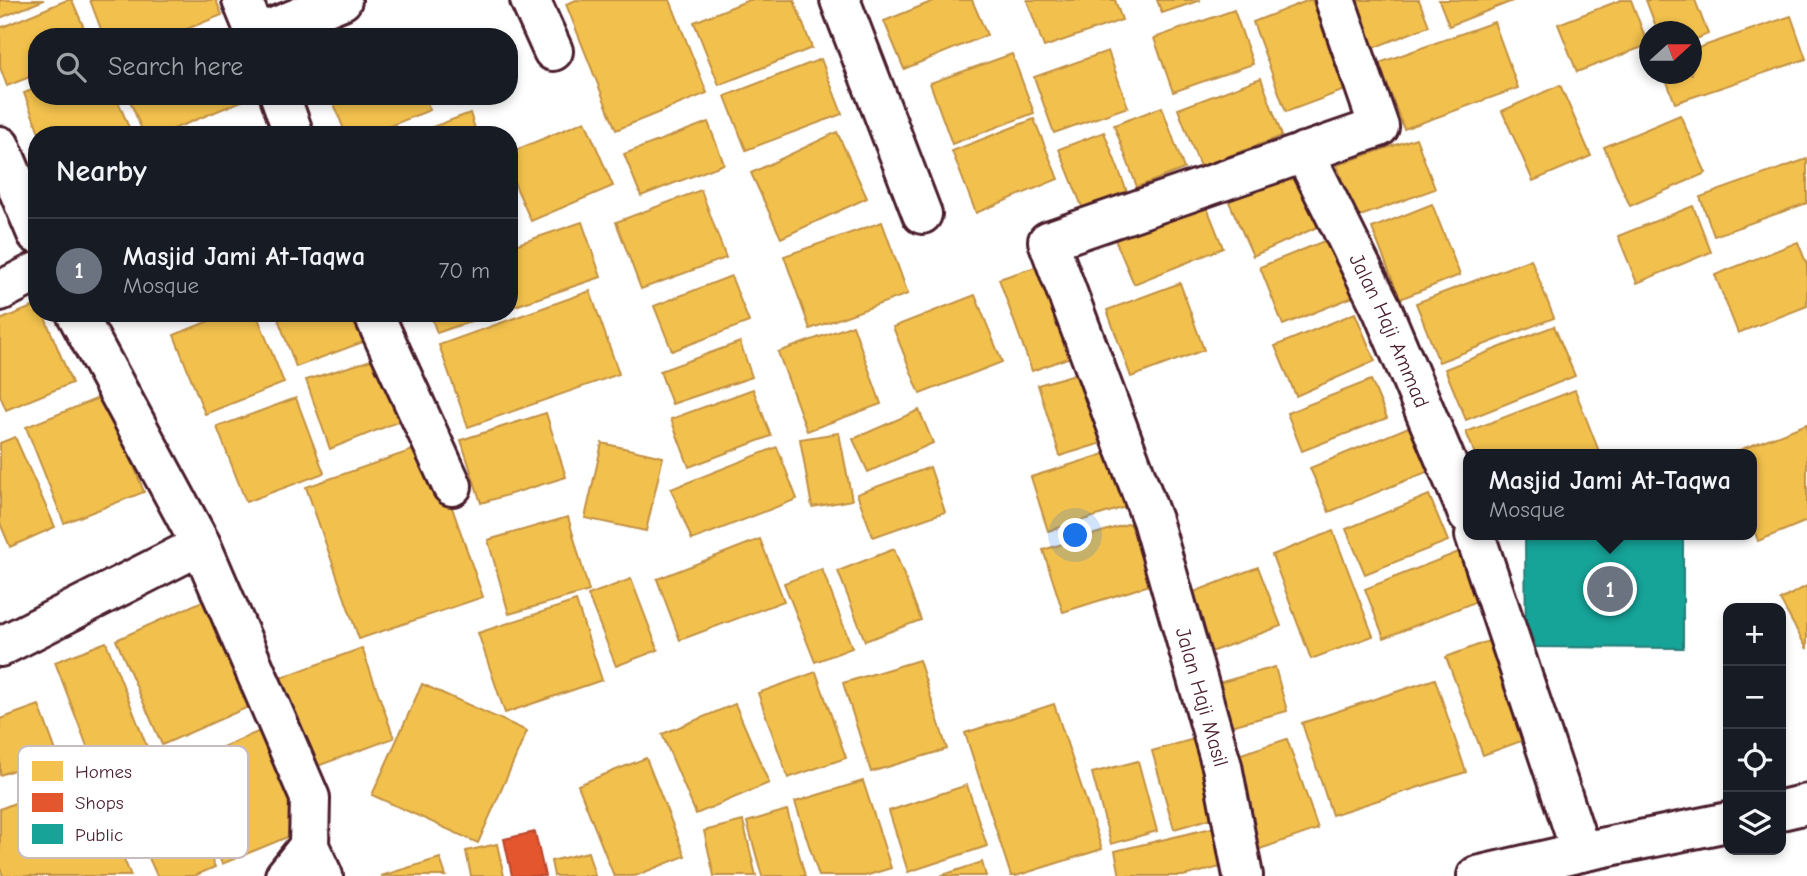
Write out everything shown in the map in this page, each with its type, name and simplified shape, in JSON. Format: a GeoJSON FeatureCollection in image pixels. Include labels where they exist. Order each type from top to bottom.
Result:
{"type":"FeatureCollection","features":[{"type":"Feature","properties":{"kind":"street"},"geometry":{"type":"LineString","coordinates":[[252,24],[342,0]]}},
{"type":"Feature","properties":{"kind":"street"},"geometry":{"type":"LineString","coordinates":[[530,0],[553,51]]}},
{"type":"Feature","properties":{"kind":"street"},"geometry":{"type":"LineString","coordinates":[[840,0],[922,214]]}},
{"type":"Feature","properties":{"kind":"street"},"geometry":{"type":"LineString","coordinates":[[1304,152],[1379,127],[1335,0]]}},
{"type":"Feature","properties":{"kind":"street"},"geometry":{"type":"LineString","coordinates":[[282,105],[291,126]]}},
{"type":"Feature","properties":{"kind":"street"},"geometry":{"type":"LineString","coordinates":[[0,146],[28,213]]}},
{"type":"Feature","properties":{"kind":"street","name":"Jalan Haji Ammad"},"geometry":{"type":"LineString","coordinates":[[1304,152],[1382,309],[1463,502]]}},
{"type":"Feature","properties":{"kind":"street","name":"Jalan Haji Masil"},"geometry":{"type":"LineString","coordinates":[[1243,876],[1222,766],[1152,520],[1048,242],[1304,152]]}},
{"type":"Feature","properties":{"kind":"street"},"geometry":{"type":"LineString","coordinates":[[0,291],[28,277]]}},
{"type":"Feature","properties":{"kind":"street"},"geometry":{"type":"LineString","coordinates":[[81,322],[201,545],[310,798],[316,861],[285,876]]}},
{"type":"Feature","properties":{"kind":"street"},"geometry":{"type":"LineString","coordinates":[[377,322],[452,486]]}},
{"type":"Feature","properties":{"kind":"street"},"geometry":{"type":"LineString","coordinates":[[1477,540],[1581,852]]}},
{"type":"Feature","properties":{"kind":"street"},"geometry":{"type":"LineString","coordinates":[[0,647],[201,545]]}},
{"type":"Feature","properties":{"kind":"street"},"geometry":{"type":"LineString","coordinates":[[1786,809],[1807,804]]}},
{"type":"Feature","properties":{"kind":"street"},"geometry":{"type":"LineString","coordinates":[[1477,876],[1723,823]]}},
{"type":"Feature","properties":{"kind":"building: Homes"},"geometry":{"type":"Polygon","coordinates":[[[0,0],[44,0],[0,18],[0,0]]]}},
{"type":"Feature","properties":{"kind":"building: Homes"},"geometry":{"type":"Polygon","coordinates":[[[72,0],[84,28],[28,28],[28,78],[7,86],[0,67],[0,28],[72,0]]]}},
{"type":"Feature","properties":{"kind":"building: Homes"},"geometry":{"type":"Polygon","coordinates":[[[90,0],[216,0],[222,15],[190,28],[101,28],[90,0]]]}},
{"type":"Feature","properties":{"kind":"building: Homes"},"geometry":{"type":"Polygon","coordinates":[[[576,0],[670,0],[707,93],[616,130],[566,4],[576,0]]]}},
{"type":"Feature","properties":{"kind":"building: Homes"},"geometry":{"type":"Polygon","coordinates":[[[749,0],[794,0],[812,48],[719,85],[694,22],[749,0]]]}},
{"type":"Feature","properties":{"kind":"building: Homes"},"geometry":{"type":"Polygon","coordinates":[[[936,0],[972,0],[987,35],[904,69],[884,21],[936,0]]]}},
{"type":"Feature","properties":{"kind":"building: Homes"},"geometry":{"type":"Polygon","coordinates":[[[1027,0],[1115,0],[1122,20],[1044,47],[1027,0]]]}},
{"type":"Feature","properties":{"kind":"building: Homes"},"geometry":{"type":"Polygon","coordinates":[[[1157,0],[1201,0],[1162,13],[1157,0]]]}},
{"type":"Feature","properties":{"kind":"building: Homes"},"geometry":{"type":"Polygon","coordinates":[[[1312,0],[1345,90],[1286,112],[1253,22],[1312,0]]]}},
{"type":"Feature","properties":{"kind":"building: Homes"},"geometry":{"type":"Polygon","coordinates":[[[1345,0],[1419,0],[1429,26],[1365,51],[1345,0]]]}},
{"type":"Feature","properties":{"kind":"building: Homes"},"geometry":{"type":"Polygon","coordinates":[[[1439,0],[1515,0],[1449,26],[1439,0]]]}},
{"type":"Feature","properties":{"kind":"building: Homes"},"geometry":{"type":"Polygon","coordinates":[[[1621,0],[1631,0],[1639,21],[1639,48],[1577,72],[1558,24],[1621,0]]]}},
{"type":"Feature","properties":{"kind":"building: Homes"},"geometry":{"type":"Polygon","coordinates":[[[1646,0],[1695,0],[1708,34],[1702,37],[1702,21],[1654,21],[1646,0]]]}},
{"type":"Feature","properties":{"kind":"building: Homes"},"geometry":{"type":"Polygon","coordinates":[[[1234,10],[1253,64],[1173,92],[1154,38],[1234,10]]]}},
{"type":"Feature","properties":{"kind":"building: Homes"},"geometry":{"type":"Polygon","coordinates":[[[1791,16],[1806,59],[1675,103],[1668,84],[1702,84],[1702,47],[1791,16]]]}},
{"type":"Feature","properties":{"kind":"building: Homes"},"geometry":{"type":"Polygon","coordinates":[[[1494,22],[1518,88],[1404,129],[1379,63],[1494,22]]]}},
{"type":"Feature","properties":{"kind":"building: Homes"},"geometry":{"type":"Polygon","coordinates":[[[1108,51],[1128,107],[1054,133],[1034,77],[1108,51]]]}},
{"type":"Feature","properties":{"kind":"building: Homes"},"geometry":{"type":"Polygon","coordinates":[[[1012,54],[1034,113],[952,144],[930,83],[1012,54]]]}},
{"type":"Feature","properties":{"kind":"building: Homes"},"geometry":{"type":"Polygon","coordinates":[[[821,59],[842,114],[746,150],[725,96],[821,59]]]}},
{"type":"Feature","properties":{"kind":"building: Homes"},"geometry":{"type":"Polygon","coordinates":[[[1261,78],[1282,136],[1200,167],[1178,109],[1261,78]]]}},
{"type":"Feature","properties":{"kind":"building: Homes"},"geometry":{"type":"Polygon","coordinates":[[[1560,85],[1591,156],[1533,181],[1502,111],[1560,85]]]}},
{"type":"Feature","properties":{"kind":"building: Homes"},"geometry":{"type":"Polygon","coordinates":[[[29,105],[120,105],[128,126],[37,126],[29,105]]]}},
{"type":"Feature","properties":{"kind":"building: Homes"},"geometry":{"type":"Polygon","coordinates":[[[132,105],[232,105],[181,126],[140,126],[132,105]]]}},
{"type":"Feature","properties":{"kind":"building: Homes"},"geometry":{"type":"Polygon","coordinates":[[[334,105],[428,105],[430,110],[390,126],[343,126],[334,105]]]}},
{"type":"Feature","properties":{"kind":"building: Homes"},"geometry":{"type":"Polygon","coordinates":[[[1162,107],[1184,169],[1137,187],[1114,125],[1162,107]]]}},
{"type":"Feature","properties":{"kind":"building: Homes"},"geometry":{"type":"Polygon","coordinates":[[[470,113],[474,126],[435,126],[470,113]]]}},
{"type":"Feature","properties":{"kind":"building: Homes"},"geometry":{"type":"Polygon","coordinates":[[[1680,115],[1706,173],[1630,206],[1604,147],[1680,115]]]}},
{"type":"Feature","properties":{"kind":"building: Homes"},"geometry":{"type":"Polygon","coordinates":[[[1034,119],[1058,179],[976,213],[952,151],[1034,119]]]}},
{"type":"Feature","properties":{"kind":"building: Homes"},"geometry":{"type":"Polygon","coordinates":[[[585,121],[613,186],[531,221],[518,191],[518,149],[585,121]]]}},
{"type":"Feature","properties":{"kind":"building: Homes"},"geometry":{"type":"Polygon","coordinates":[[[708,122],[724,164],[641,196],[624,154],[708,122]]]}},
{"type":"Feature","properties":{"kind":"building: Homes"},"geometry":{"type":"Polygon","coordinates":[[[837,132],[867,198],[781,238],[751,173],[837,132]]]}},
{"type":"Feature","properties":{"kind":"building: Homes"},"geometry":{"type":"Polygon","coordinates":[[[1104,132],[1129,197],[1085,214],[1059,149],[1104,132]]]}},
{"type":"Feature","properties":{"kind":"building: Homes"},"geometry":{"type":"Polygon","coordinates":[[[1416,138],[1435,189],[1355,218],[1337,165],[1416,138]]]}},
{"type":"Feature","properties":{"kind":"building: Homes"},"geometry":{"type":"Polygon","coordinates":[[[1807,159],[1807,203],[1714,236],[1700,197],[1807,159]]]}},
{"type":"Feature","properties":{"kind":"building: Homes"},"geometry":{"type":"Polygon","coordinates":[[[1296,163],[1324,224],[1253,256],[1226,195],[1296,163]]]}},
{"type":"Feature","properties":{"kind":"building: Homes"},"geometry":{"type":"Polygon","coordinates":[[[701,190],[726,258],[641,289],[616,222],[701,190]]]}},
{"type":"Feature","properties":{"kind":"building: Homes"},"geometry":{"type":"Polygon","coordinates":[[[1204,200],[1223,248],[1134,284],[1114,237],[1204,200]]]}},
{"type":"Feature","properties":{"kind":"building: Homes"},"geometry":{"type":"Polygon","coordinates":[[[1432,204],[1460,275],[1400,299],[1372,228],[1432,204]]]}},
{"type":"Feature","properties":{"kind":"building: Homes"},"geometry":{"type":"Polygon","coordinates":[[[1693,206],[1711,252],[1637,283],[1618,236],[1693,206]]]}},
{"type":"Feature","properties":{"kind":"building: Homes"},"geometry":{"type":"Polygon","coordinates":[[[582,222],[601,277],[518,305],[518,244],[582,222]]]}},
{"type":"Feature","properties":{"kind":"building: Homes"},"geometry":{"type":"Polygon","coordinates":[[[882,222],[908,294],[810,329],[784,256],[882,222]]]}},
{"type":"Feature","properties":{"kind":"building: Homes"},"geometry":{"type":"Polygon","coordinates":[[[1329,239],[1353,297],[1283,325],[1260,267],[1329,239]]]}},
{"type":"Feature","properties":{"kind":"building: Homes"},"geometry":{"type":"Polygon","coordinates":[[[1798,242],[1807,265],[1807,306],[1738,333],[1715,275],[1798,242]]]}},
{"type":"Feature","properties":{"kind":"building: Homes"},"geometry":{"type":"Polygon","coordinates":[[[1531,259],[1554,318],[1439,362],[1416,303],[1531,259]]]}},
{"type":"Feature","properties":{"kind":"building: Homes"},"geometry":{"type":"Polygon","coordinates":[[[1047,263],[1079,354],[1032,371],[999,279],[1047,263]]]}},
{"type":"Feature","properties":{"kind":"building: Homes"},"geometry":{"type":"Polygon","coordinates":[[[731,276],[749,322],[672,351],[654,306],[731,276]]]}},
{"type":"Feature","properties":{"kind":"building: Homes"},"geometry":{"type":"Polygon","coordinates":[[[1180,283],[1204,350],[1131,377],[1107,310],[1180,283]]]}},
{"type":"Feature","properties":{"kind":"building: Homes"},"geometry":{"type":"Polygon","coordinates":[[[590,291],[619,374],[468,427],[439,345],[503,322],[518,322],[518,317],[590,291]]]}},
{"type":"Feature","properties":{"kind":"building: Homes"},"geometry":{"type":"Polygon","coordinates":[[[975,295],[1002,362],[920,394],[893,327],[975,295]]]}},
{"type":"Feature","properties":{"kind":"building: Homes"},"geometry":{"type":"Polygon","coordinates":[[[28,309],[28,322],[47,322],[72,383],[6,410],[0,395],[0,320],[28,309]]]}},
{"type":"Feature","properties":{"kind":"building: Homes"},"geometry":{"type":"Polygon","coordinates":[[[1355,313],[1375,361],[1296,396],[1275,346],[1355,313]]]}},
{"type":"Feature","properties":{"kind":"building: Homes"},"geometry":{"type":"Polygon","coordinates":[[[206,322],[260,322],[284,383],[205,414],[174,335],[206,322]]]}},
{"type":"Feature","properties":{"kind":"building: Homes"},"geometry":{"type":"Polygon","coordinates":[[[279,322],[368,322],[374,338],[296,367],[279,322]]]}},
{"type":"Feature","properties":{"kind":"building: Homes"},"geometry":{"type":"Polygon","coordinates":[[[433,322],[468,322],[437,333],[433,322]]]}},
{"type":"Feature","properties":{"kind":"building: Homes"},"geometry":{"type":"Polygon","coordinates":[[[853,325],[881,404],[807,431],[778,352],[853,325]]]}},
{"type":"Feature","properties":{"kind":"building: Homes"},"geometry":{"type":"Polygon","coordinates":[[[1554,326],[1575,376],[1466,420],[1445,369],[1554,326]]]}},
{"type":"Feature","properties":{"kind":"building: Homes"},"geometry":{"type":"Polygon","coordinates":[[[740,342],[752,377],[672,404],[660,371],[740,342]]]}},
{"type":"Feature","properties":{"kind":"building: Homes"},"geometry":{"type":"Polygon","coordinates":[[[378,358],[405,419],[330,449],[306,380],[378,358]]]}},
{"type":"Feature","properties":{"kind":"building: Homes"},"geometry":{"type":"Polygon","coordinates":[[[1092,369],[1115,439],[1060,456],[1038,385],[1092,369]]]}},
{"type":"Feature","properties":{"kind":"building: Homes"},"geometry":{"type":"Polygon","coordinates":[[[1371,380],[1387,418],[1302,451],[1287,413],[1371,380]]]}},
{"type":"Feature","properties":{"kind":"building: Homes"},"geometry":{"type":"Polygon","coordinates":[[[753,389],[771,436],[689,467],[671,419],[753,389]]]}},
{"type":"Feature","properties":{"kind":"building: Homes"},"geometry":{"type":"Polygon","coordinates":[[[1575,390],[1598,449],[1473,449],[1466,432],[1575,390]]]}},
{"type":"Feature","properties":{"kind":"building: Homes"},"geometry":{"type":"Polygon","coordinates":[[[106,395],[144,492],[64,523],[26,427],[106,395]]]}},
{"type":"Feature","properties":{"kind":"building: Homes"},"geometry":{"type":"Polygon","coordinates":[[[296,398],[324,473],[246,502],[217,427],[296,398]]]}},
{"type":"Feature","properties":{"kind":"building: Homes"},"geometry":{"type":"Polygon","coordinates":[[[919,410],[933,443],[868,472],[853,439],[919,410]]]}},
{"type":"Feature","properties":{"kind":"building: Homes"},"geometry":{"type":"Polygon","coordinates":[[[546,413],[566,477],[481,503],[461,440],[546,413]]]}},
{"type":"Feature","properties":{"kind":"building: Homes"},"geometry":{"type":"Polygon","coordinates":[[[1807,424],[1807,521],[1758,541],[1757,449],[1742,449],[1807,424]]]}},
{"type":"Feature","properties":{"kind":"building: Homes"},"geometry":{"type":"Polygon","coordinates":[[[1411,426],[1429,471],[1329,512],[1310,468],[1411,426]]]}},
{"type":"Feature","properties":{"kind":"building: Homes"},"geometry":{"type":"Polygon","coordinates":[[[839,433],[852,500],[812,507],[800,439],[839,433]]]}},
{"type":"Feature","properties":{"kind":"building: Homes"},"geometry":{"type":"Polygon","coordinates":[[[15,437],[55,527],[10,547],[0,523],[0,443],[15,437]]]}},
{"type":"Feature","properties":{"kind":"building: Homes"},"geometry":{"type":"Polygon","coordinates":[[[602,443],[663,457],[646,531],[585,518],[602,443]]]}},
{"type":"Feature","properties":{"kind":"building: Homes"},"geometry":{"type":"Polygon","coordinates":[[[430,444],[483,597],[359,639],[306,487],[430,444]]]}},
{"type":"Feature","properties":{"kind":"building: Homes"},"geometry":{"type":"Polygon","coordinates":[[[777,447],[797,499],[692,540],[671,489],[777,447]]]}},
{"type":"Feature","properties":{"kind":"building: Homes"},"geometry":{"type":"Polygon","coordinates":[[[1121,449],[1138,503],[1048,531],[1031,477],[1121,449]]]}},
{"type":"Feature","properties":{"kind":"building: Homes"},"geometry":{"type":"Polygon","coordinates":[[[930,467],[945,512],[873,537],[857,494],[930,467]]]}},
{"type":"Feature","properties":{"kind":"building: Homes"},"geometry":{"type":"Polygon","coordinates":[[[1429,495],[1448,541],[1365,574],[1346,529],[1429,495]]]}},
{"type":"Feature","properties":{"kind":"building: Homes"},"geometry":{"type":"Polygon","coordinates":[[[568,517],[589,591],[509,614],[488,540],[568,517]]]}},
{"type":"Feature","properties":{"kind":"building: Homes"},"geometry":{"type":"Polygon","coordinates":[[[1137,521],[1156,583],[1063,612],[1043,550],[1137,521]]]}},
{"type":"Feature","properties":{"kind":"building: Homes"},"geometry":{"type":"Polygon","coordinates":[[[1333,531],[1373,636],[1311,659],[1272,555],[1333,531]]]}},
{"type":"Feature","properties":{"kind":"building: Homes"},"geometry":{"type":"Polygon","coordinates":[[[760,539],[784,601],[680,640],[657,579],[760,539]]]}},
{"type":"Feature","properties":{"kind":"building: Homes"},"geometry":{"type":"Polygon","coordinates":[[[894,549],[921,620],[865,641],[838,571],[894,549]]]}},
{"type":"Feature","properties":{"kind":"building: Homes"},"geometry":{"type":"Polygon","coordinates":[[[1461,551],[1480,600],[1384,638],[1365,589],[1461,551]]]}},
{"type":"Feature","properties":{"kind":"building: Homes"},"geometry":{"type":"Polygon","coordinates":[[[1258,567],[1281,626],[1208,653],[1186,595],[1258,567]]]}},
{"type":"Feature","properties":{"kind":"building: Homes"},"geometry":{"type":"Polygon","coordinates":[[[822,569],[852,648],[815,662],[784,583],[822,569]]]}},
{"type":"Feature","properties":{"kind":"building: Homes"},"geometry":{"type":"Polygon","coordinates":[[[631,579],[658,650],[616,666],[588,595],[631,579]]]}},
{"type":"Feature","properties":{"kind":"building: Homes"},"geometry":{"type":"Polygon","coordinates":[[[1807,586],[1807,649],[1786,611],[1786,603],[1780,600],[1807,586]]]}},
{"type":"Feature","properties":{"kind":"building: Homes"},"geometry":{"type":"Polygon","coordinates":[[[209,598],[255,704],[162,745],[116,640],[209,598]]]}},
{"type":"Feature","properties":{"kind":"building: Homes"},"geometry":{"type":"Polygon","coordinates":[[[576,601],[602,680],[505,713],[478,633],[576,601]]]}},
{"type":"Feature","properties":{"kind":"building: Homes"},"geometry":{"type":"Polygon","coordinates":[[[1491,640],[1527,739],[1483,755],[1446,657],[1491,640]]]}},
{"type":"Feature","properties":{"kind":"building: Homes"},"geometry":{"type":"Polygon","coordinates":[[[106,642],[147,746],[87,746],[55,662],[106,642]]]}},
{"type":"Feature","properties":{"kind":"building: Homes"},"geometry":{"type":"Polygon","coordinates":[[[362,648],[394,738],[312,768],[280,678],[362,648]]]}},
{"type":"Feature","properties":{"kind":"building: Homes"},"geometry":{"type":"Polygon","coordinates":[[[919,660],[947,749],[871,772],[843,683],[919,660]]]}},
{"type":"Feature","properties":{"kind":"building: Homes"},"geometry":{"type":"Polygon","coordinates":[[[1275,667],[1287,711],[1227,727],[1215,684],[1275,667]]]}},
{"type":"Feature","properties":{"kind":"building: Homes"},"geometry":{"type":"Polygon","coordinates":[[[816,672],[846,758],[788,778],[758,693],[816,672]]]}},
{"type":"Feature","properties":{"kind":"building: Homes"},"geometry":{"type":"Polygon","coordinates":[[[1435,679],[1466,772],[1332,815],[1302,723],[1435,679]]]}},
{"type":"Feature","properties":{"kind":"building: Homes"},"geometry":{"type":"Polygon","coordinates":[[[422,684],[527,731],[478,843],[372,795],[422,684]]]}},
{"type":"Feature","properties":{"kind":"building: Homes"},"geometry":{"type":"Polygon","coordinates":[[[735,704],[769,783],[696,814],[662,734],[735,704]]]}},
{"type":"Feature","properties":{"kind":"building: Homes"},"geometry":{"type":"Polygon","coordinates":[[[1054,704],[1102,849],[1011,876],[965,733],[1054,704]]]}},
{"type":"Feature","properties":{"kind":"building: Homes"},"geometry":{"type":"Polygon","coordinates":[[[39,705],[54,746],[18,746],[18,768],[0,775],[0,719],[39,705]]]}},
{"type":"Feature","properties":{"kind":"building: Homes"},"geometry":{"type":"Polygon","coordinates":[[[260,731],[302,831],[248,853],[248,746],[225,746],[260,731]]]}},
{"type":"Feature","properties":{"kind":"building: Homes"},"geometry":{"type":"Polygon","coordinates":[[[1201,737],[1223,815],[1174,829],[1152,751],[1201,737]]]}},
{"type":"Feature","properties":{"kind":"building: Homes"},"geometry":{"type":"Polygon","coordinates":[[[1287,739],[1318,829],[1257,850],[1226,759],[1287,739]]]}},
{"type":"Feature","properties":{"kind":"building: Homes"},"geometry":{"type":"Polygon","coordinates":[[[646,758],[685,856],[635,876],[614,876],[578,785],[646,758]]]}},
{"type":"Feature","properties":{"kind":"building: Homes"},"geometry":{"type":"Polygon","coordinates":[[[1138,761],[1157,831],[1111,844],[1092,773],[1138,761]]]}},
{"type":"Feature","properties":{"kind":"building: Homes"},"geometry":{"type":"Polygon","coordinates":[[[863,781],[891,868],[865,876],[819,876],[795,802],[863,781]]]}},
{"type":"Feature","properties":{"kind":"building: Homes"},"geometry":{"type":"Polygon","coordinates":[[[967,785],[987,846],[908,872],[889,811],[967,785]]]}},
{"type":"Feature","properties":{"kind":"building: Homes"},"geometry":{"type":"Polygon","coordinates":[[[18,802],[18,858],[123,858],[131,876],[3,876],[0,868],[0,809],[18,802]]]}},
{"type":"Feature","properties":{"kind":"building: Homes"},"geometry":{"type":"Polygon","coordinates":[[[787,810],[805,876],[762,876],[747,822],[787,810]]]}},
{"type":"Feature","properties":{"kind":"building: Homes"},"geometry":{"type":"Polygon","coordinates":[[[743,821],[756,876],[714,876],[704,831],[743,821]]]}},
{"type":"Feature","properties":{"kind":"building: Homes"},"geometry":{"type":"Polygon","coordinates":[[[1216,827],[1225,866],[1183,876],[1120,876],[1115,851],[1216,827]]]}},
{"type":"Feature","properties":{"kind":"building: Homes"},"geometry":{"type":"Polygon","coordinates":[[[497,844],[504,876],[471,876],[466,851],[497,844]]]}},
{"type":"Feature","properties":{"kind":"building: Homes"},"geometry":{"type":"Polygon","coordinates":[[[588,852],[595,876],[554,876],[551,861],[588,852]]]}},
{"type":"Feature","properties":{"kind":"building: Homes"},"geometry":{"type":"Polygon","coordinates":[[[149,858],[211,858],[215,867],[194,876],[157,876],[149,858]]]}},
{"type":"Feature","properties":{"kind":"building: Homes"},"geometry":{"type":"Polygon","coordinates":[[[219,858],[237,858],[222,864],[219,858]]]}},
{"type":"Feature","properties":{"kind":"building: Homes"},"geometry":{"type":"Polygon","coordinates":[[[440,858],[446,876],[381,876],[440,858]]]}},
{"type":"Feature","properties":{"kind":"building: Homes"},"geometry":{"type":"Polygon","coordinates":[[[982,862],[986,876],[940,876],[982,862]]]}},
{"type":"Feature","properties":{"kind":"building: Shops"},"geometry":{"type":"Polygon","coordinates":[[[535,832],[545,876],[512,876],[504,839],[535,832]]]}},
{"type":"Feature","properties":{"kind":"building: Public"},"geometry":{"type":"Polygon","coordinates":[[[1525,540],[1683,540],[1683,648],[1526,647],[1525,540]]]}},
{"type":"Feature","properties":{"kind":"place","name":"Masjid Jami At-Taqwa"},"geometry":{"type":"Point","coordinates":[1610,589]}}]}
